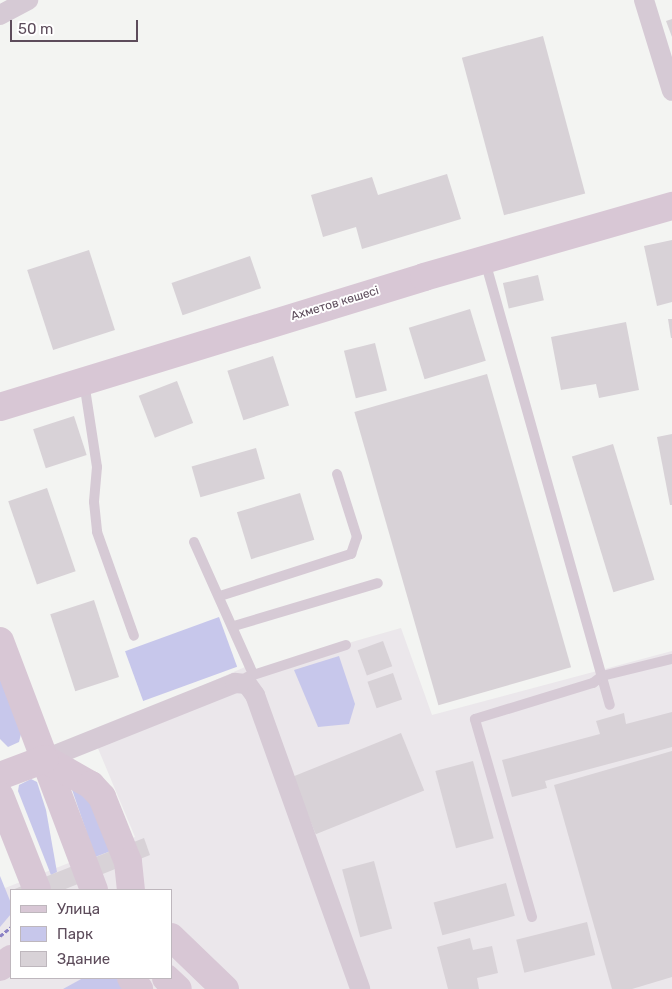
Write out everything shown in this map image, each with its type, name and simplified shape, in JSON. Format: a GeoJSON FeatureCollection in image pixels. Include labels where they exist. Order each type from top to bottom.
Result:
{"type":"FeatureCollection","features":[{"type":"Feature","properties":{"kind":"street"},"geometry":{"type":"LineString","coordinates":[[0,15],[28,0]]}},
{"type":"Feature","properties":{"kind":"street"},"geometry":{"type":"LineString","coordinates":[[644,0],[672,92]]}},
{"type":"Feature","properties":{"kind":"street","name":"Ахметов көшесі"},"geometry":{"type":"LineString","coordinates":[[0,407],[485,260],[672,206]]}},
{"type":"Feature","properties":{"kind":"street"},"geometry":{"type":"LineString","coordinates":[[0,641],[92,887]]}},
{"type":"Feature","properties":{"kind":"street"},"geometry":{"type":"LineString","coordinates":[[0,776],[244,678],[255,695],[360,989]]}},
{"type":"Feature","properties":{"kind":"street"},"geometry":{"type":"LineString","coordinates":[[45,759],[91,784],[102,797],[128,862],[132,889]]}},
{"type":"Feature","properties":{"kind":"street"},"geometry":{"type":"LineString","coordinates":[[0,796],[37,889]]}},
{"type":"Feature","properties":{"kind":"street"},"geometry":{"type":"LineString","coordinates":[[172,938],[225,989]]}},
{"type":"Feature","properties":{"kind":"street"},"geometry":{"type":"LineString","coordinates":[[0,969],[10,960]]}},
{"type":"Feature","properties":{"kind":"street"},"geometry":{"type":"LineString","coordinates":[[131,979],[139,989]]}},
{"type":"Feature","properties":{"kind":"street"},"geometry":{"type":"LineString","coordinates":[[167,979],[178,989]]}},
{"type":"Feature","properties":{"kind":"lane"},"geometry":{"type":"LineString","coordinates":[[485,260],[610,705]]}},
{"type":"Feature","properties":{"kind":"lane"},"geometry":{"type":"LineString","coordinates":[[84,381],[97,467],[94,502],[97,532],[134,636]]}},
{"type":"Feature","properties":{"kind":"lane"},"geometry":{"type":"LineString","coordinates":[[220,596],[351,554],[357,537],[337,474]]}},
{"type":"Feature","properties":{"kind":"lane"},"geometry":{"type":"LineString","coordinates":[[194,542],[234,626],[244,678],[346,645]]}},
{"type":"Feature","properties":{"kind":"lane"},"geometry":{"type":"LineString","coordinates":[[234,626],[378,584]]}},
{"type":"Feature","properties":{"kind":"lane"},"geometry":{"type":"LineString","coordinates":[[532,917],[475,719],[593,683],[602,676],[672,659]]}},
{"type":"Feature","properties":{"kind":"path"},"geometry":{"type":"LineString","coordinates":[[0,936],[10,927]]}},
{"type":"Feature","properties":{"kind":"shaded area"},"geometry":{"type":"Polygon","coordinates":[[[401,628],[432,715],[672,651],[672,989],[0,989],[0,890],[135,837],[92,734],[245,667],[247,672],[401,628]]]}},
{"type":"Feature","properties":{"kind":"green space"},"geometry":{"type":"Polygon","coordinates":[[[219,617],[237,667],[143,701],[125,651],[219,617]]]}},
{"type":"Feature","properties":{"kind":"green space"},"geometry":{"type":"Polygon","coordinates":[[[339,656],[355,704],[349,724],[318,727],[294,670],[339,656]]]}},
{"type":"Feature","properties":{"kind":"green space"},"geometry":{"type":"Polygon","coordinates":[[[0,670],[22,730],[19,742],[8,747],[0,739],[0,670]]]}},
{"type":"Feature","properties":{"kind":"green space"},"geometry":{"type":"Polygon","coordinates":[[[67,775],[97,799],[116,849],[95,857],[67,775]]]}},
{"type":"Feature","properties":{"kind":"green space"},"geometry":{"type":"Polygon","coordinates":[[[31,779],[37,782],[46,810],[57,872],[51,875],[18,791],[19,785],[31,779]]]}},
{"type":"Feature","properties":{"kind":"green space"},"geometry":{"type":"Polygon","coordinates":[[[0,876],[10,901],[10,915],[0,927],[0,876]]]}},
{"type":"Feature","properties":{"kind":"green space"},"geometry":{"type":"Polygon","coordinates":[[[81,979],[118,979],[123,989],[63,989],[81,979]]]}},
{"type":"Feature","properties":{"kind":"building"},"geometry":{"type":"Polygon","coordinates":[[[672,19],[672,37],[666,21],[672,19]]]}},
{"type":"Feature","properties":{"kind":"building"},"geometry":{"type":"Polygon","coordinates":[[[543,36],[585,193],[504,215],[462,58],[543,36]]]}},
{"type":"Feature","properties":{"kind":"building"},"geometry":{"type":"Polygon","coordinates":[[[447,174],[461,219],[362,249],[356,227],[323,237],[311,195],[372,177],[378,195],[447,174]]]}},
{"type":"Feature","properties":{"kind":"building"},"geometry":{"type":"Polygon","coordinates":[[[672,240],[672,302],[657,306],[644,246],[672,240]]]}},
{"type":"Feature","properties":{"kind":"building"},"geometry":{"type":"Polygon","coordinates":[[[89,250],[115,330],[53,350],[27,270],[89,250]]]}},
{"type":"Feature","properties":{"kind":"building"},"geometry":{"type":"Polygon","coordinates":[[[250,256],[261,288],[183,315],[172,283],[250,256]]]}},
{"type":"Feature","properties":{"kind":"building"},"geometry":{"type":"Polygon","coordinates":[[[538,275],[544,300],[509,308],[503,283],[538,275]]]}},
{"type":"Feature","properties":{"kind":"building"},"geometry":{"type":"Polygon","coordinates":[[[470,309],[486,361],[425,379],[409,328],[470,309]]]}},
{"type":"Feature","properties":{"kind":"building"},"geometry":{"type":"Polygon","coordinates":[[[668,319],[672,319],[672,338],[671,338],[668,319]]]}},
{"type":"Feature","properties":{"kind":"building"},"geometry":{"type":"Polygon","coordinates":[[[626,322],[639,390],[599,398],[596,384],[561,390],[551,337],[626,322]]]}},
{"type":"Feature","properties":{"kind":"building"},"geometry":{"type":"Polygon","coordinates":[[[375,343],[387,391],[356,398],[344,351],[375,343]]]}},
{"type":"Feature","properties":{"kind":"building"},"geometry":{"type":"Polygon","coordinates":[[[273,356],[289,405],[243,420],[227,371],[273,356]]]}},
{"type":"Feature","properties":{"kind":"building"},"geometry":{"type":"Polygon","coordinates":[[[487,374],[571,667],[438,705],[354,412],[487,374]]]}},
{"type":"Feature","properties":{"kind":"building"},"geometry":{"type":"Polygon","coordinates":[[[177,381],[193,423],[155,438],[139,396],[177,381]]]}},
{"type":"Feature","properties":{"kind":"building"},"geometry":{"type":"Polygon","coordinates":[[[74,416],[87,455],[46,468],[33,429],[74,416]]]}},
{"type":"Feature","properties":{"kind":"building"},"geometry":{"type":"Polygon","coordinates":[[[672,434],[672,505],[670,505],[657,437],[672,434]]]}},
{"type":"Feature","properties":{"kind":"building"},"geometry":{"type":"Polygon","coordinates":[[[613,444],[655,580],[613,592],[572,457],[613,444]]]}},
{"type":"Feature","properties":{"kind":"building"},"geometry":{"type":"Polygon","coordinates":[[[256,448],[265,479],[200,497],[192,466],[256,448]]]}},
{"type":"Feature","properties":{"kind":"building"},"geometry":{"type":"Polygon","coordinates":[[[47,488],[76,571],[37,585],[8,501],[47,488]]]}},
{"type":"Feature","properties":{"kind":"building"},"geometry":{"type":"Polygon","coordinates":[[[300,493],[314,540],[251,559],[237,512],[300,493]]]}},
{"type":"Feature","properties":{"kind":"building"},"geometry":{"type":"Polygon","coordinates":[[[94,600],[119,677],[75,691],[50,614],[94,600]]]}},
{"type":"Feature","properties":{"kind":"building"},"geometry":{"type":"Polygon","coordinates":[[[383,641],[392,666],[367,676],[358,650],[383,641]]]}},
{"type":"Feature","properties":{"kind":"building"},"geometry":{"type":"Polygon","coordinates":[[[393,673],[402,699],[377,708],[367,682],[393,673]]]}},
{"type":"Feature","properties":{"kind":"building"},"geometry":{"type":"Polygon","coordinates":[[[672,712],[672,747],[545,781],[547,788],[512,797],[502,760],[600,734],[596,721],[624,713],[626,724],[672,712]]]}},
{"type":"Feature","properties":{"kind":"building"},"geometry":{"type":"Polygon","coordinates":[[[401,733],[424,790],[316,834],[293,777],[401,733]]]}},
{"type":"Feature","properties":{"kind":"building"},"geometry":{"type":"Polygon","coordinates":[[[672,751],[672,977],[632,989],[612,989],[554,785],[672,751]]]}},
{"type":"Feature","properties":{"kind":"building"},"geometry":{"type":"Polygon","coordinates":[[[473,761],[494,838],[456,848],[435,771],[473,761]]]}},
{"type":"Feature","properties":{"kind":"building"},"geometry":{"type":"Polygon","coordinates":[[[144,838],[150,855],[65,889],[15,889],[144,838]]]}},
{"type":"Feature","properties":{"kind":"building"},"geometry":{"type":"Polygon","coordinates":[[[374,861],[392,929],[360,937],[342,870],[374,861]]]}},
{"type":"Feature","properties":{"kind":"building"},"geometry":{"type":"Polygon","coordinates":[[[506,883],[515,916],[442,935],[434,902],[506,883]]]}},
{"type":"Feature","properties":{"kind":"building"},"geometry":{"type":"Polygon","coordinates":[[[587,922],[595,955],[524,973],[516,940],[587,922]]]}},
{"type":"Feature","properties":{"kind":"building"},"geometry":{"type":"Polygon","coordinates":[[[470,938],[473,950],[492,946],[498,973],[477,978],[479,989],[448,989],[437,947],[470,938]]]}}]}
